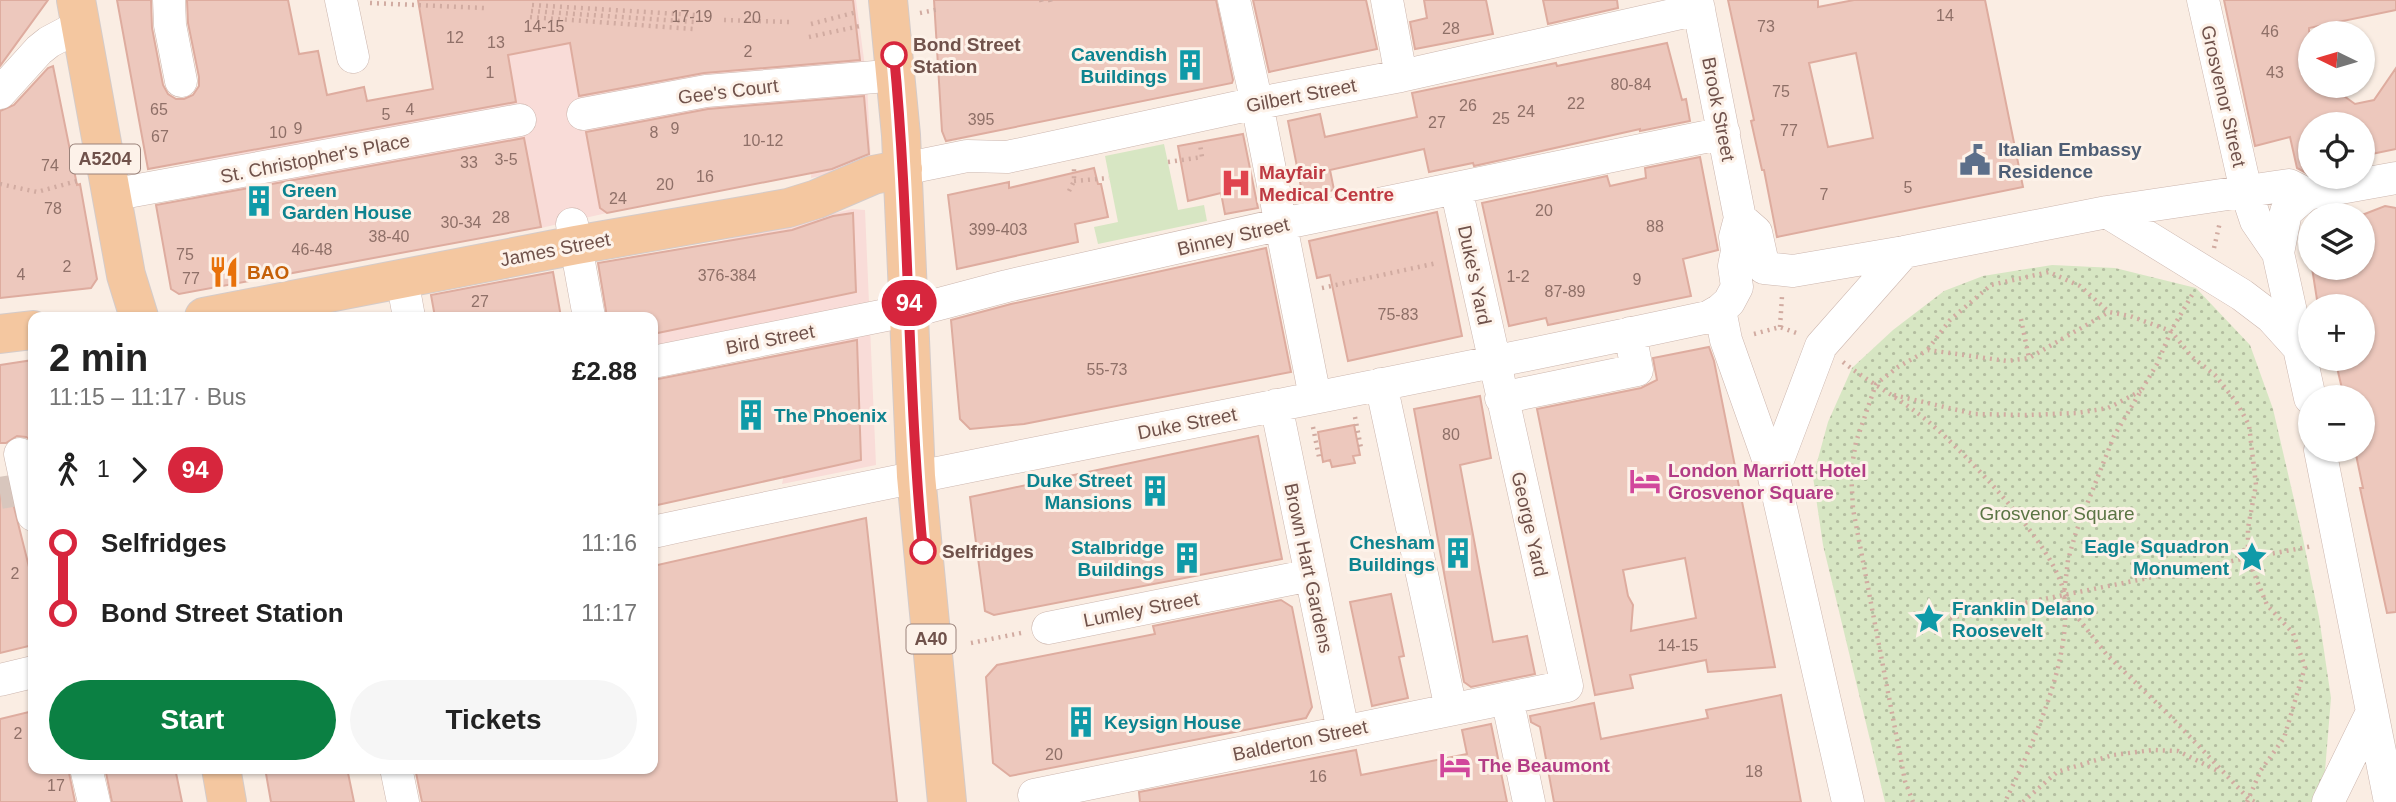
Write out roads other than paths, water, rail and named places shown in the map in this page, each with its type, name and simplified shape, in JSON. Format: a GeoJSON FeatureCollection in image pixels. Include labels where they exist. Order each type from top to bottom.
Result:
{"type":"FeatureCollection","features":[{"type":"Feature","properties":{"kind":"main road","name":"A40"},"geometry":{"type":"LineString","coordinates":[[888,0],[903,169],[898,314],[947,802]]}},
{"type":"Feature","properties":{"kind":"main road","name":"A5204"},"geometry":{"type":"LineString","coordinates":[[79,13],[126,275],[137,312]]}},
{"type":"Feature","properties":{"kind":"main road","name":"James Street"},"geometry":{"type":"LineString","coordinates":[[259,312],[303,308],[402,279],[574,235],[788,208],[817,199],[873,175],[903,169]]}},
{"type":"Feature","properties":{"kind":"main road"},"geometry":{"type":"LineString","coordinates":[[0,334],[28,331]]}},
{"type":"Feature","properties":{"kind":"main road"},"geometry":{"type":"LineString","coordinates":[[222,774],[227,802]]}},
{"type":"Feature","properties":{"kind":"street"},"geometry":{"type":"LineString","coordinates":[[169,0],[170,26],[181,81]]}},
{"type":"Feature","properties":{"kind":"street"},"geometry":{"type":"LineString","coordinates":[[1234,0],[1315,397]]}},
{"type":"Feature","properties":{"kind":"street"},"geometry":{"type":"LineString","coordinates":[[1387,0],[1401,76]]}},
{"type":"Feature","properties":{"kind":"street","name":"Grosvenor Street"},"geometry":{"type":"LineString","coordinates":[[2203,0],[2246,191]]}},
{"type":"Feature","properties":{"kind":"street"},"geometry":{"type":"LineString","coordinates":[[352,1],[353,57]]}},
{"type":"Feature","properties":{"kind":"street","name":"Gilbert Street"},"geometry":{"type":"LineString","coordinates":[[903,169],[967,156],[1007,156],[1401,76],[1698,5]]}},
{"type":"Feature","properties":{"kind":"street","name":"Brook Street"},"geometry":{"type":"LineString","coordinates":[[1698,5],[1740,218],[1735,237],[1737,251],[1729,299]]}},
{"type":"Feature","properties":{"kind":"street"},"geometry":{"type":"LineString","coordinates":[[0,93],[39,50],[79,13]]}},
{"type":"Feature","properties":{"kind":"street","name":"Gee's Court"},"geometry":{"type":"LineString","coordinates":[[583,114],[706,91],[875,77]]}},
{"type":"Feature","properties":{"kind":"street","name":"St. Christopher's Place"},"geometry":{"type":"LineString","coordinates":[[109,183],[520,120]]}},
{"type":"Feature","properties":{"kind":"street","name":"Binney Street"},"geometry":{"type":"LineString","coordinates":[[898,314],[1007,286],[1281,225],[1724,133]]}},
{"type":"Feature","properties":{"kind":"street"},"geometry":{"type":"LineString","coordinates":[[2278,253],[2286,212],[2306,194],[2396,178]]}},
{"type":"Feature","properties":{"kind":"street"},"geometry":{"type":"LineString","coordinates":[[1848,802],[1773,473],[1726,340],[1729,299],[1750,283],[1773,279],[1793,271],[2107,212],[2289,185],[2306,194]]}},
{"type":"Feature","properties":{"kind":"street","name":"Duke's Yard"},"geometry":{"type":"LineString","coordinates":[[1456,188],[1494,362]]}},
{"type":"Feature","properties":{"kind":"street"},"geometry":{"type":"LineString","coordinates":[[2246,191],[2256,221],[2278,253],[2298,340]]}},
{"type":"Feature","properties":{"kind":"street"},"geometry":{"type":"LineString","coordinates":[[2107,212],[2242,295],[2271,317],[2298,347]]}},
{"type":"Feature","properties":{"kind":"street","name":"Brook Street"},"geometry":{"type":"LineString","coordinates":[[1740,218],[1756,232],[1773,279]]}},
{"type":"Feature","properties":{"kind":"street"},"geometry":{"type":"LineString","coordinates":[[574,235],[588,312]]}},
{"type":"Feature","properties":{"kind":"street"},"geometry":{"type":"LineString","coordinates":[[1773,473],[1821,346],[1904,252]]}},
{"type":"Feature","properties":{"kind":"street"},"geometry":{"type":"LineString","coordinates":[[402,279],[408,312]]}},
{"type":"Feature","properties":{"kind":"street","name":"Duke Street"},"geometry":{"type":"LineString","coordinates":[[658,530],[1708,317],[1729,299]]}},
{"type":"Feature","properties":{"kind":"street","name":"Bird Street"},"geometry":{"type":"LineString","coordinates":[[658,361],[898,314]]}},
{"type":"Feature","properties":{"kind":"street"},"geometry":{"type":"LineString","coordinates":[[1501,398],[1637,370],[1630,333]]}},
{"type":"Feature","properties":{"kind":"street","name":"George Yard"},"geometry":{"type":"LineString","coordinates":[[1494,362],[1567,686]]}},
{"type":"Feature","properties":{"kind":"street"},"geometry":{"type":"LineString","coordinates":[[1381,384],[1451,709]]}},
{"type":"Feature","properties":{"kind":"street","name":"Brown Hart Gardens"},"geometry":{"type":"LineString","coordinates":[[1276,405],[1343,731]]}},
{"type":"Feature","properties":{"kind":"street"},"geometry":{"type":"LineString","coordinates":[[20,454],[24,498]]}},
{"type":"Feature","properties":{"kind":"street"},"geometry":{"type":"LineString","coordinates":[[2322,462],[2390,802]]}},
{"type":"Feature","properties":{"kind":"street","name":"Lumley Street"},"geometry":{"type":"LineString","coordinates":[[1048,628],[1311,575]]}},
{"type":"Feature","properties":{"kind":"street"},"geometry":{"type":"LineString","coordinates":[[0,680],[28,673]]}},
{"type":"Feature","properties":{"kind":"street","name":"Balderton Street"},"geometry":{"type":"LineString","coordinates":[[1034,795],[1080,794],[1343,731],[1567,686]]}},
{"type":"Feature","properties":{"kind":"street"},"geometry":{"type":"LineString","coordinates":[[1507,698],[1529,802]]}},
{"type":"Feature","properties":{"kind":"street"},"geometry":{"type":"LineString","coordinates":[[2328,802],[2372,712]]}},
{"type":"Feature","properties":{"kind":"street"},"geometry":{"type":"LineString","coordinates":[[87,774],[94,802]]}},
{"type":"Feature","properties":{"kind":"street"},"geometry":{"type":"LineString","coordinates":[[397,774],[403,802]]}},
{"type":"Feature","properties":{"kind":"tunnel"},"geometry":{"type":"LineString","coordinates":[[0,493],[12,491]]}},
{"type":"Feature","properties":{"kind":"place","name":"Bond Street Station"},"geometry":{"type":"Point","coordinates":[894,55]}},
{"type":"Feature","properties":{"kind":"place","name":"Cavendish Buildings"},"geometry":{"type":"Point","coordinates":[1190,65]}},
{"type":"Feature","properties":{"kind":"place","name":"Italian Embassy Residence"},"geometry":{"type":"Point","coordinates":[1975,160]}},
{"type":"Feature","properties":{"kind":"place","name":"Mayfair Medical Centre"},"geometry":{"type":"Point","coordinates":[1236,183]}},
{"type":"Feature","properties":{"kind":"place","name":"Green Garden House"},"geometry":{"type":"Point","coordinates":[259,201]}},
{"type":"Feature","properties":{"kind":"place","name":"BAO"},"geometry":{"type":"Point","coordinates":[224,272]}},
{"type":"Feature","properties":{"kind":"place","name":"The Phoenix"},"geometry":{"type":"Point","coordinates":[751,415]}},
{"type":"Feature","properties":{"kind":"place","name":"London Marriott Hotel Grosvenor Square"},"geometry":{"type":"Point","coordinates":[1645,481]}},
{"type":"Feature","properties":{"kind":"place","name":"Duke Street Mansions"},"geometry":{"type":"Point","coordinates":[1155,491]}},
{"type":"Feature","properties":{"kind":"place","name":"Selfridges"},"geometry":{"type":"Point","coordinates":[923,551]}},
{"type":"Feature","properties":{"kind":"place","name":"Chesham Buildings"},"geometry":{"type":"Point","coordinates":[1458,553]}},
{"type":"Feature","properties":{"kind":"place","name":"Eagle Squadron Monument"},"geometry":{"type":"Point","coordinates":[2252,557]}},
{"type":"Feature","properties":{"kind":"place","name":"Stalbridge Buildings"},"geometry":{"type":"Point","coordinates":[1187,558]}},
{"type":"Feature","properties":{"kind":"place","name":"Franklin Delano Roosevelt"},"geometry":{"type":"Point","coordinates":[1929,619]}},
{"type":"Feature","properties":{"kind":"place","name":"Keysign House"},"geometry":{"type":"Point","coordinates":[1081,722]}},
{"type":"Feature","properties":{"kind":"place","name":"The Beaumont"},"geometry":{"type":"Point","coordinates":[1455,765]}},
{"type":"Feature","properties":{"kind":"park label","name":"Grosvenor Square"},"geometry":{"type":"Point","coordinates":[2057,513]}}]}
